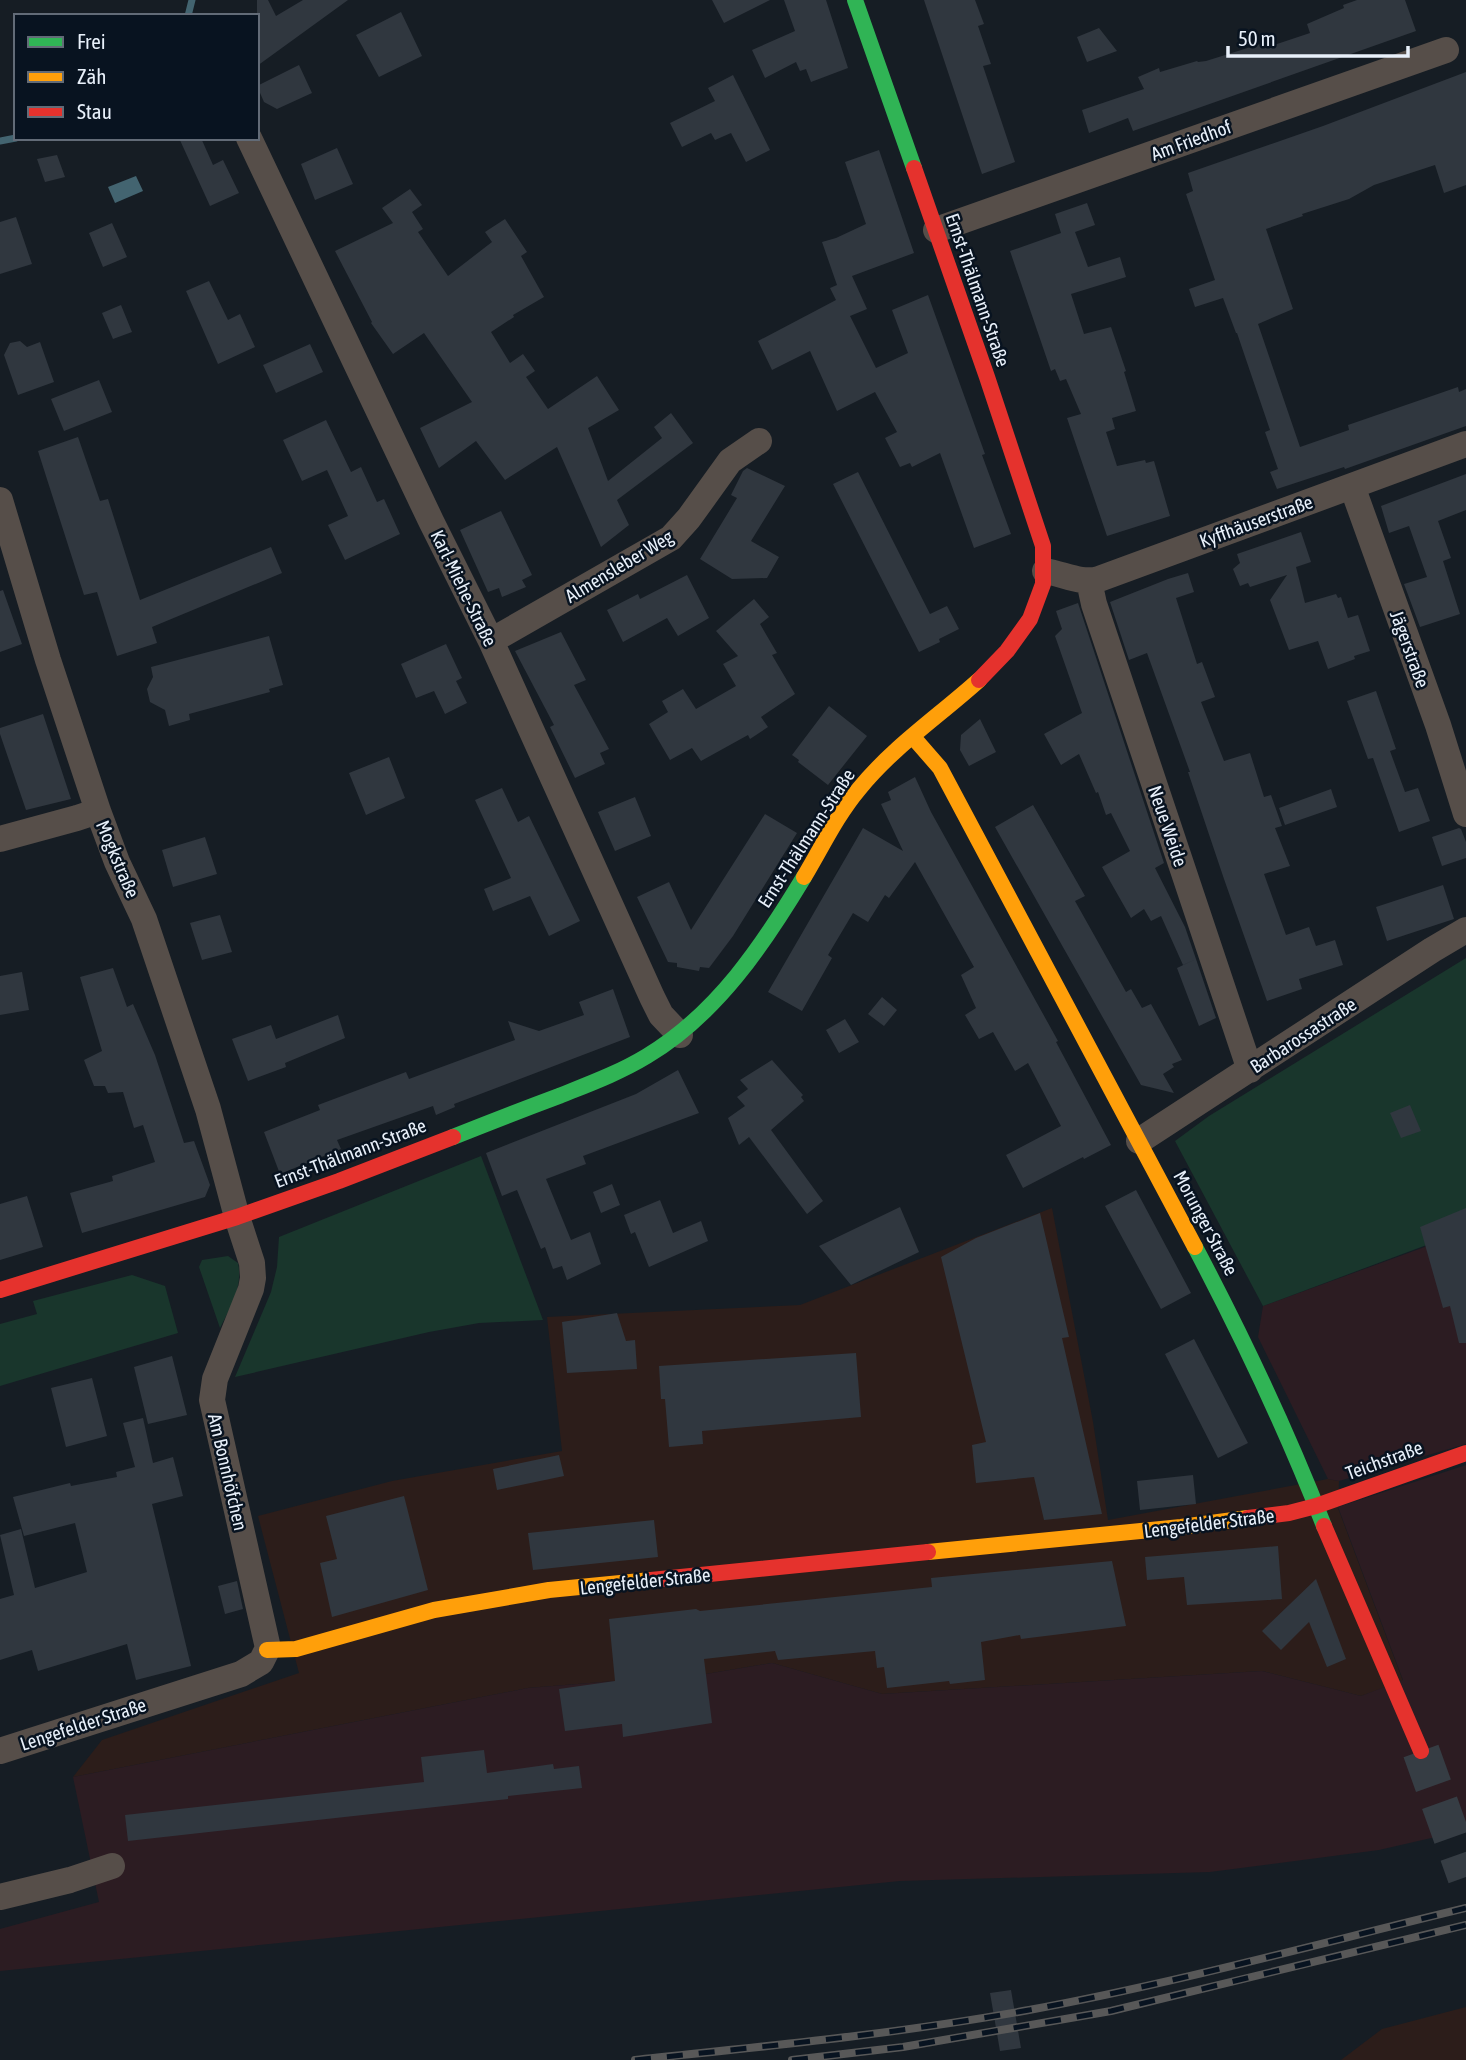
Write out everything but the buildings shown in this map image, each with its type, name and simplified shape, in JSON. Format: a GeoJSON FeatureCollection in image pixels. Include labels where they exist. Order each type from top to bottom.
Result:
{"type":"FeatureCollection","features":[{"type":"Feature","properties":{"kind":"street","name":"Ernst-Thälmann-Straße"},"geometry":{"type":"LineString","coordinates":[[0,1290],[237,1217],[339,1181],[615,1074],[648,1057],[680,1035],[716,1002],[749,962],[783,913],[860,787],[974,683],[1016,640],[1036,609],[1043,588],[1044,553],[1037,524],[855,0]]}},
{"type":"Feature","properties":{"kind":"street","name":"Am Friedhof"},"geometry":{"type":"LineString","coordinates":[[936,230],[1446,50]]}},
{"type":"Feature","properties":{"kind":"street","name":"Karl-Miehe-Straße"},"geometry":{"type":"LineString","coordinates":[[250,140],[425,509],[491,641],[652,997],[661,1015],[680,1035]]}},
{"type":"Feature","properties":{"kind":"street","name":"Almensleber Weg"},"geometry":{"type":"LineString","coordinates":[[491,641],[671,538],[689,518],[730,461],[759,441]]}},
{"type":"Feature","properties":{"kind":"street","name":"Kyffhäuserstraße"},"geometry":{"type":"LineString","coordinates":[[1089,581],[1466,443]]}},
{"type":"Feature","properties":{"kind":"street","name":"Jägerstraße"},"geometry":{"type":"LineString","coordinates":[[1352,486],[1438,725],[1466,814]]}},
{"type":"Feature","properties":{"kind":"street","name":"Mogkstraße"},"geometry":{"type":"LineString","coordinates":[[0,500],[48,660],[98,811],[117,862],[144,919],[208,1109],[237,1217]]}},
{"type":"Feature","properties":{"kind":"street"},"geometry":{"type":"LineString","coordinates":[[1045,571],[1089,581]]}},
{"type":"Feature","properties":{"kind":"street","name":"Neue Weide"},"geometry":{"type":"LineString","coordinates":[[1089,581],[1094,604],[1250,1070]]}},
{"type":"Feature","properties":{"kind":"street","name":"Morunger Straße"},"geometry":{"type":"LineString","coordinates":[[913,737],[940,768],[1238,1329],[1421,1751]]}},
{"type":"Feature","properties":{"kind":"street"},"geometry":{"type":"LineString","coordinates":[[0,839],[98,811]]}},
{"type":"Feature","properties":{"kind":"street","name":"Barbarossastraße"},"geometry":{"type":"LineString","coordinates":[[1139,1141],[1466,930]]}},
{"type":"Feature","properties":{"kind":"street","name":"Am Bonnhöfchen"},"geometry":{"type":"LineString","coordinates":[[237,1217],[253,1263],[253,1282],[215,1379],[212,1400],[267,1650]]}},
{"type":"Feature","properties":{"kind":"street","name":"Teichstraße"},"geometry":{"type":"LineString","coordinates":[[1316,1506],[1466,1453]]}},
{"type":"Feature","properties":{"kind":"street","name":"Lengefelder Straße"},"geometry":{"type":"LineString","coordinates":[[0,1751],[241,1674],[258,1664],[267,1650],[296,1648],[434,1610],[536,1592],[1181,1527],[1278,1515],[1316,1506]]}},
{"type":"Feature","properties":{"kind":"street"},"geometry":{"type":"LineString","coordinates":[[0,1897],[70,1880],[112,1866]]}},
{"type":"Feature","properties":{"kind":"shaded area"},"geometry":{"type":"Polygon","coordinates":[[[1052,1208],[1093,1422],[1108,1520],[1328,1479],[1339,1481],[1338,1508],[1403,1681],[1361,1696],[1262,1671],[882,1694],[772,1663],[616,1685],[615,1681],[528,1688],[73,1777],[102,1740],[299,1673],[258,1516],[392,1481],[562,1451],[547,1317],[800,1305],[1052,1208]]]}},
{"type":"Feature","properties":{"kind":"shaded area"},"geometry":{"type":"Polygon","coordinates":[[[1466,1232],[1466,1444],[1339,1481],[1328,1479],[1258,1337],[1263,1306],[1466,1232]]]}},
{"type":"Feature","properties":{"kind":"shaded area"},"geometry":{"type":"Polygon","coordinates":[[[1466,1465],[1466,1830],[1379,1850],[1210,1872],[900,1881],[0,1971],[0,1929],[99,1902],[73,1777],[528,1688],[615,1681],[616,1684],[772,1663],[882,1694],[1262,1671],[1361,1696],[1403,1680],[1338,1507],[1466,1465]]]}},
{"type":"Feature","properties":{"kind":"shaded area"},"geometry":{"type":"Polygon","coordinates":[[[1466,2007],[1466,2060],[1341,2060],[1382,2029],[1466,2007]]]}},
{"type":"Feature","properties":{"kind":"green space"},"geometry":{"type":"Polygon","coordinates":[[[1466,958],[1466,1227],[1448,1237],[1263,1306],[1175,1141],[1209,1116],[1466,958]]]}},
{"type":"Feature","properties":{"kind":"green space"},"geometry":{"type":"Polygon","coordinates":[[[481,1156],[543,1320],[479,1323],[429,1332],[235,1377],[271,1292],[277,1267],[279,1237],[481,1156]]]}},
{"type":"Feature","properties":{"kind":"green space"},"geometry":{"type":"Polygon","coordinates":[[[228,1256],[238,1263],[239,1281],[235,1297],[220,1328],[199,1267],[202,1260],[228,1256]]]}},
{"type":"Feature","properties":{"kind":"green space"},"geometry":{"type":"Polygon","coordinates":[[[132,1275],[165,1286],[178,1333],[0,1386],[0,1324],[37,1314],[33,1301],[132,1275]]]}},
{"type":"Feature","properties":{"kind":"water"},"geometry":{"type":"Polygon","coordinates":[[[136,176],[143,191],[115,203],[108,187],[136,176]]]}},
{"type":"Feature","properties":{"kind":"waterway"},"geometry":{"type":"LineString","coordinates":[[188,14],[192,0]]}},
{"type":"Feature","properties":{"kind":"waterway"},"geometry":{"type":"LineString","coordinates":[[0,141],[14,138]]}},
{"type":"Feature","properties":{"kind":"tunnel"},"geometry":{"type":"LineString","coordinates":[[1421,1751],[1466,1877]]}},
{"type":"Feature","properties":{"kind":"railway"},"geometry":{"type":"LineString","coordinates":[[635,2060],[882,2033],[1029,2010],[1194,1975],[1466,1908]]}},
{"type":"Feature","properties":{"kind":"railway"},"geometry":{"type":"LineString","coordinates":[[792,2060],[903,2047],[1111,2011],[1466,1925]]}},
{"type":"Feature","properties":{"kind":"traffic: fast"},"geometry":{"type":"LineString","coordinates":[[855,0],[914,168]]}},
{"type":"Feature","properties":{"kind":"traffic: fast"},"geometry":{"type":"LineString","coordinates":[[453,1137],[615,1073],[672,1039],[717,999],[736,976],[772,928],[804,877]]}},
{"type":"Feature","properties":{"kind":"traffic: fast"},"geometry":{"type":"LineString","coordinates":[[1195,1247],[1264,1385],[1324,1526]]}},
{"type":"Feature","properties":{"kind":"traffic: slow"},"geometry":{"type":"LineString","coordinates":[[804,877],[844,810],[872,774],[979,680]]}},
{"type":"Feature","properties":{"kind":"traffic: slow"},"geometry":{"type":"LineString","coordinates":[[913,737],[940,768],[1195,1247]]}},
{"type":"Feature","properties":{"kind":"traffic: slow"},"geometry":{"type":"LineString","coordinates":[[928,1552],[1248,1518]]}},
{"type":"Feature","properties":{"kind":"traffic: slow"},"geometry":{"type":"LineString","coordinates":[[267,1650],[296,1649],[434,1610],[549,1590],[651,1580]]}},
{"type":"Feature","properties":{"kind":"traffic: jam"},"geometry":{"type":"LineString","coordinates":[[914,168],[1043,546],[1043,584],[1030,619],[1007,651],[979,680]]}},
{"type":"Feature","properties":{"kind":"traffic: jam"},"geometry":{"type":"LineString","coordinates":[[0,1290],[237,1217],[453,1137]]}},
{"type":"Feature","properties":{"kind":"traffic: jam"},"geometry":{"type":"LineString","coordinates":[[1248,1518],[1289,1513],[1316,1506],[1466,1453]]}},
{"type":"Feature","properties":{"kind":"traffic: jam"},"geometry":{"type":"LineString","coordinates":[[1324,1526],[1421,1751]]}},
{"type":"Feature","properties":{"kind":"traffic: jam"},"geometry":{"type":"LineString","coordinates":[[651,1580],[928,1552]]}}]}
